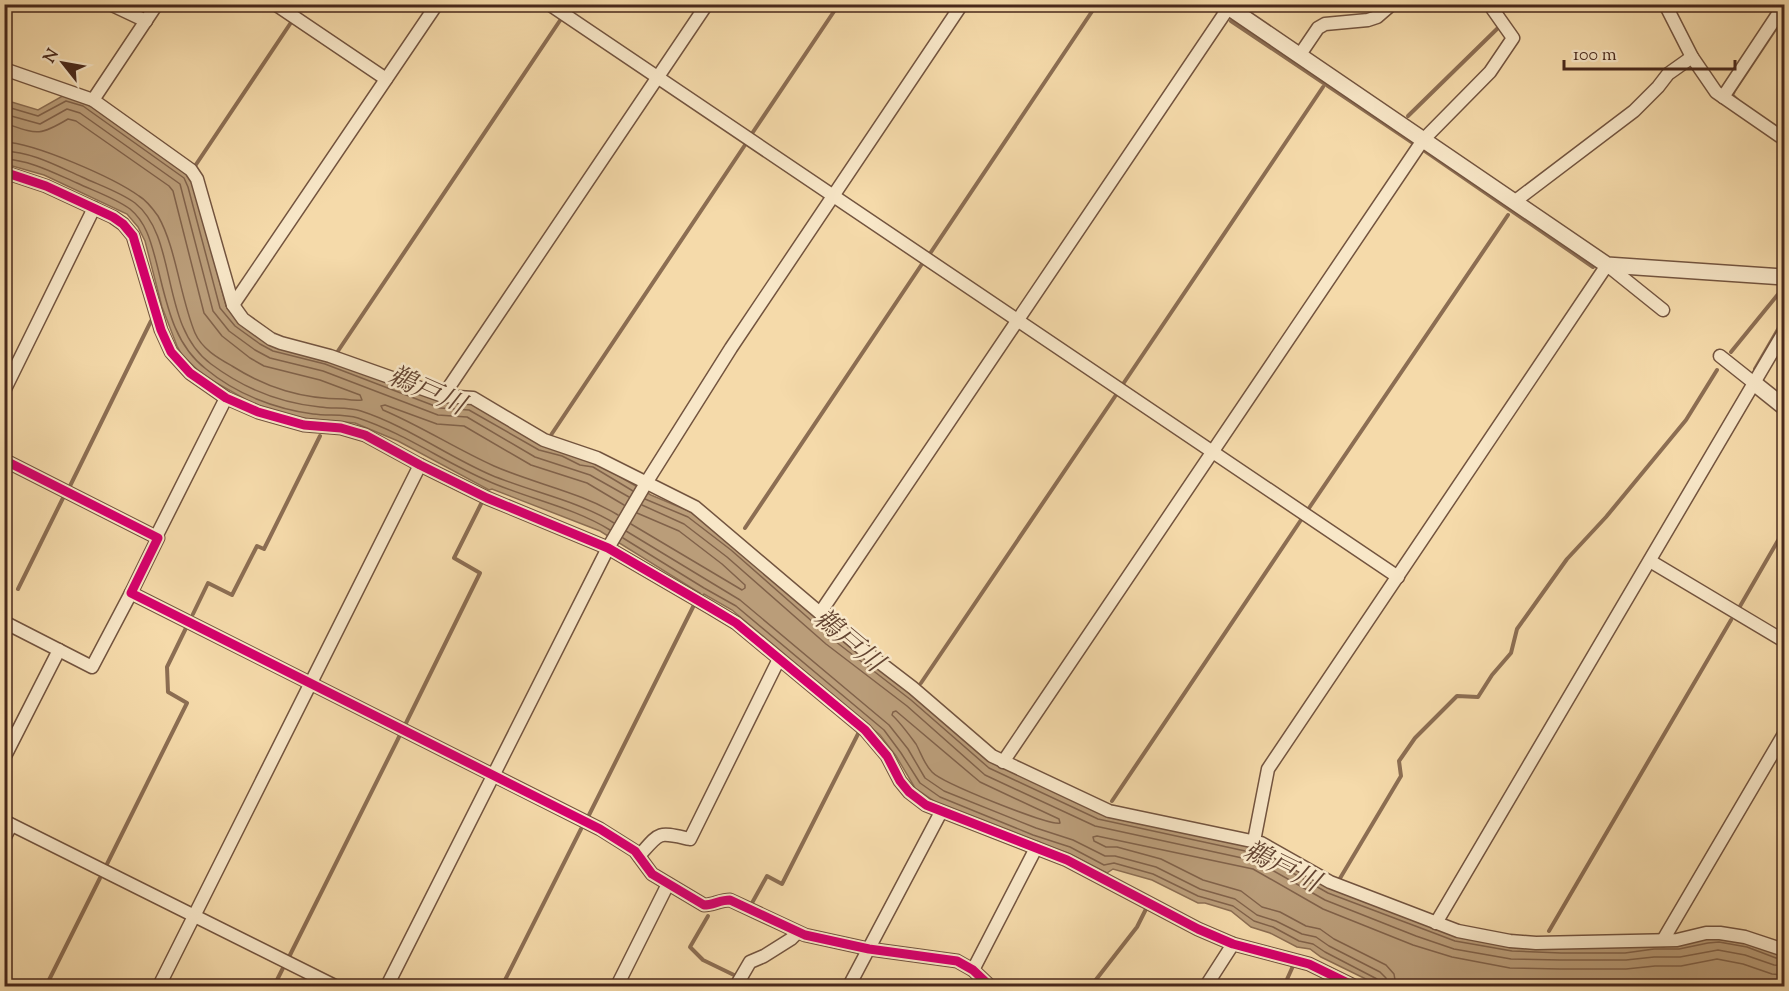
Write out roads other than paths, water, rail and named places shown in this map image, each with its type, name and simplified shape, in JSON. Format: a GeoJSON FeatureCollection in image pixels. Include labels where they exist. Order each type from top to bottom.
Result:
{"type":"FeatureCollection","features":[{"type":"Feature","properties":{"kind":"street"},"geometry":{"type":"LineString","coordinates":[[110,4],[146,21]]}},
{"type":"Feature","properties":{"kind":"street"},"geometry":{"type":"LineString","coordinates":[[93,100],[157,4]]}},
{"type":"Feature","properties":{"kind":"street"},"geometry":{"type":"LineString","coordinates":[[275,4],[386,79]]}},
{"type":"Feature","properties":{"kind":"street"},"geometry":{"type":"LineString","coordinates":[[233,305],[437,4]]}},
{"type":"Feature","properties":{"kind":"street"},"geometry":{"type":"LineString","coordinates":[[549,4],[1398,577]]}},
{"type":"Feature","properties":{"kind":"street"},"geometry":{"type":"LineString","coordinates":[[443,396],[707,4]]}},
{"type":"Feature","properties":{"kind":"street"},"geometry":{"type":"LineString","coordinates":[[387,987],[609,546],[731,348],[962,4]]}},
{"type":"Feature","properties":{"kind":"street"},"geometry":{"type":"LineString","coordinates":[[1299,56],[1318,28],[1325,24],[1368,20],[1377,17],[1392,4]]}},
{"type":"Feature","properties":{"kind":"street"},"geometry":{"type":"LineString","coordinates":[[1003,762],[1423,140],[1490,72],[1513,38],[1489,4]]}},
{"type":"Feature","properties":{"kind":"street"},"geometry":{"type":"LineString","coordinates":[[1665,4],[1692,57],[1716,92],[1785,139]]}},
{"type":"Feature","properties":{"kind":"street"},"geometry":{"type":"LineString","coordinates":[[1723,97],[1785,5]]}},
{"type":"Feature","properties":{"kind":"street"},"geometry":{"type":"LineString","coordinates":[[820,613],[1228,6],[1607,265],[1663,310]]}},
{"type":"Feature","properties":{"kind":"street"},"geometry":{"type":"LineString","coordinates":[[1514,202],[1634,111],[1668,74],[1692,57]]}},
{"type":"Feature","properties":{"kind":"street"},"geometry":{"type":"LineString","coordinates":[[4,69],[93,100],[191,170],[198,179],[233,305],[243,320],[281,343],[330,356],[443,396],[473,398],[544,440],[597,458],[706,515],[866,652],[913,688],[992,756],[1003,762],[1108,811],[1261,843],[1330,882],[1458,931],[1510,941],[1536,943],[1677,940],[1706,933],[1720,933],[1745,937],[1785,950]]}},
{"type":"Feature","properties":{"kind":"street"},"geometry":{"type":"LineString","coordinates":[[4,172],[46,186],[123,224],[133,236],[160,330],[171,352],[190,373],[226,398],[258,412],[287,421],[365,435],[487,498],[609,546],[736,623],[865,730],[887,756],[900,781],[917,800],[941,812],[1067,860],[1198,929],[1233,944],[1309,964],[1354,987]]}},
{"type":"Feature","properties":{"kind":"street"},"geometry":{"type":"LineString","coordinates":[[4,391],[94,208]]}},
{"type":"Feature","properties":{"kind":"street"},"geometry":{"type":"LineString","coordinates":[[1607,265],[1785,277]]}},
{"type":"Feature","properties":{"kind":"street"},"geometry":{"type":"LineString","coordinates":[[1254,842],[1268,769],[1607,265]]}},
{"type":"Feature","properties":{"kind":"street"},"geometry":{"type":"LineString","coordinates":[[1436,923],[1785,332]]}},
{"type":"Feature","properties":{"kind":"street"},"geometry":{"type":"LineString","coordinates":[[1720,356],[1785,407]]}},
{"type":"Feature","properties":{"kind":"street"},"geometry":{"type":"LineString","coordinates":[[4,622],[92,667],[226,398]]}},
{"type":"Feature","properties":{"kind":"street"},"geometry":{"type":"LineString","coordinates":[[4,460],[156,537]]}},
{"type":"Feature","properties":{"kind":"street"},"geometry":{"type":"LineString","coordinates":[[159,987],[420,465]]}},
{"type":"Feature","properties":{"kind":"street"},"geometry":{"type":"LineString","coordinates":[[1650,561],[1785,640]]}},
{"type":"Feature","properties":{"kind":"street"},"geometry":{"type":"LineString","coordinates":[[130,593],[600,829],[635,851],[652,874],[704,905],[730,900],[797,933],[869,949],[957,961],[973,970],[990,987]]}},
{"type":"Feature","properties":{"kind":"street"},"geometry":{"type":"LineString","coordinates":[[4,758],[59,650]]}},
{"type":"Feature","properties":{"kind":"street"},"geometry":{"type":"LineString","coordinates":[[639,856],[658,835],[665,833],[690,839],[779,659]]}},
{"type":"Feature","properties":{"kind":"street"},"geometry":{"type":"LineString","coordinates":[[1663,940],[1785,734]]}},
{"type":"Feature","properties":{"kind":"street"},"geometry":{"type":"LineString","coordinates":[[849,987],[941,812]]}},
{"type":"Feature","properties":{"kind":"street"},"geometry":{"type":"LineString","coordinates":[[4,839],[8,823],[335,987]]}},
{"type":"Feature","properties":{"kind":"street"},"geometry":{"type":"LineString","coordinates":[[973,970],[1036,848]]}},
{"type":"Feature","properties":{"kind":"street"},"geometry":{"type":"LineString","coordinates":[[617,987],[668,884]]}},
{"type":"Feature","properties":{"kind":"street"},"geometry":{"type":"LineString","coordinates":[[736,987],[750,962],[764,956],[797,933]]}},
{"type":"Feature","properties":{"kind":"street"},"geometry":{"type":"LineString","coordinates":[[1206,987],[1233,944]]}},
{"type":"Feature","properties":{"kind":"water","name":"鵜戸川"},"geometry":{"type":"Polygon","coordinates":[[[66,94],[86,101],[183,169],[194,185],[226,306],[239,321],[327,359],[442,402],[471,403],[595,462],[651,495],[691,512],[834,634],[912,693],[993,763],[1101,813],[1261,848],[1336,889],[1456,935],[1512,945],[1719,936],[1784,953],[1784,986],[1380,986],[1321,957],[1310,949],[1297,947],[1270,933],[1251,927],[1231,911],[1198,903],[1152,880],[1113,869],[1107,873],[1068,853],[1031,841],[937,803],[915,788],[880,735],[732,610],[704,594],[701,599],[700,593],[600,531],[492,489],[489,490],[398,441],[355,423],[300,418],[261,408],[204,376],[182,355],[177,346],[162,307],[145,241],[138,227],[127,214],[44,175],[5,164],[5,100],[38,110],[66,94]]]}},
{"type":"Feature","properties":{"kind":"waterway"},"geometry":{"type":"LineString","coordinates":[[296,15],[303,4]]}},
{"type":"Feature","properties":{"kind":"waterway"},"geometry":{"type":"LineString","coordinates":[[567,11],[571,4]]}},
{"type":"Feature","properties":{"kind":"waterway"},"geometry":{"type":"LineString","coordinates":[[751,135],[839,4]]}},
{"type":"Feature","properties":{"kind":"waterway"},"geometry":{"type":"LineString","coordinates":[[929,255],[1097,4]]}},
{"type":"Feature","properties":{"kind":"waterway"},"geometry":{"type":"LineString","coordinates":[[1207,4],[1219,12]]}},
{"type":"Feature","properties":{"kind":"waterway"},"geometry":{"type":"LineString","coordinates":[[1737,100],[1732,95],[1734,91],[1784,16]]}},
{"type":"Feature","properties":{"kind":"waterway"},"geometry":{"type":"LineString","coordinates":[[338,351],[561,19]]}},
{"type":"Feature","properties":{"kind":"waterway"},"geometry":{"type":"LineString","coordinates":[[195,166],[292,21]]}},
{"type":"Feature","properties":{"kind":"waterway"},"geometry":{"type":"LineString","coordinates":[[1231,21],[1413,143]]}},
{"type":"Feature","properties":{"kind":"waterway"},"geometry":{"type":"LineString","coordinates":[[1408,116],[1500,26]]}},
{"type":"Feature","properties":{"kind":"waterway"},"geometry":{"type":"LineString","coordinates":[[1121,387],[1323,87]]}},
{"type":"Feature","properties":{"kind":"waterway"},"geometry":{"type":"LineString","coordinates":[[551,435],[747,142]]}},
{"type":"Feature","properties":{"kind":"waterway"},"geometry":{"type":"LineString","coordinates":[[1425,151],[1593,267]]}},
{"type":"Feature","properties":{"kind":"waterway"},"geometry":{"type":"LineString","coordinates":[[1307,511],[1508,215]]}},
{"type":"Feature","properties":{"kind":"waterway"},"geometry":{"type":"LineString","coordinates":[[745,528],[924,261]]}},
{"type":"Feature","properties":{"kind":"waterway"},"geometry":{"type":"LineString","coordinates":[[1731,352],[1784,287]]}},
{"type":"Feature","properties":{"kind":"waterway"},"geometry":{"type":"LineString","coordinates":[[1755,369],[1784,319]]}},
{"type":"Feature","properties":{"kind":"waterway"},"geometry":{"type":"LineString","coordinates":[[70,486],[151,321]]}},
{"type":"Feature","properties":{"kind":"waterway"},"geometry":{"type":"LineString","coordinates":[[1339,880],[1401,776],[1399,761],[1415,738],[1457,696],[1478,697],[1492,675],[1511,653],[1517,629],[1567,559],[1606,517],[1686,420],[1717,370]]}},
{"type":"Feature","properties":{"kind":"waterway"},"geometry":{"type":"LineString","coordinates":[[921,683],[1118,392]]}},
{"type":"Feature","properties":{"kind":"waterway"},"geometry":{"type":"LineString","coordinates":[[193,614],[208,583],[232,595],[257,546],[264,549],[320,436]]}},
{"type":"Feature","properties":{"kind":"waterway"},"geometry":{"type":"LineString","coordinates":[[18,589],[63,498]]}},
{"type":"Feature","properties":{"kind":"waterway"},"geometry":{"type":"LineString","coordinates":[[406,723],[480,573],[454,558],[481,504]]}},
{"type":"Feature","properties":{"kind":"waterway"},"geometry":{"type":"LineString","coordinates":[[1112,801],[1303,517]]}},
{"type":"Feature","properties":{"kind":"waterway"},"geometry":{"type":"LineString","coordinates":[[1739,608],[1784,530]]}},
{"type":"Feature","properties":{"kind":"waterway"},"geometry":{"type":"LineString","coordinates":[[589,815],[694,605]]}},
{"type":"Feature","properties":{"kind":"waterway"},"geometry":{"type":"LineString","coordinates":[[1549,931],[1731,620]]}},
{"type":"Feature","properties":{"kind":"waterway"},"geometry":{"type":"LineString","coordinates":[[107,864],[187,703],[168,692],[167,667],[186,628]]}},
{"type":"Feature","properties":{"kind":"waterway"},"geometry":{"type":"LineString","coordinates":[[752,903],[767,876],[782,884],[859,732]]}},
{"type":"Feature","properties":{"kind":"waterway"},"geometry":{"type":"LineString","coordinates":[[290,955],[400,735]]}},
{"type":"Feature","properties":{"kind":"waterway"},"geometry":{"type":"LineString","coordinates":[[502,986],[581,829]]}},
{"type":"Feature","properties":{"kind":"waterway"},"geometry":{"type":"LineString","coordinates":[[46,986],[100,878]]}},
{"type":"Feature","properties":{"kind":"waterway"},"geometry":{"type":"LineString","coordinates":[[1091,986],[1137,927],[1147,907]]}},
{"type":"Feature","properties":{"kind":"waterway"},"geometry":{"type":"LineString","coordinates":[[708,916],[690,947],[703,960],[736,976],[735,978]]}},
{"type":"Feature","properties":{"kind":"waterway"},"geometry":{"type":"LineString","coordinates":[[1780,943],[1784,935]]}},
{"type":"Feature","properties":{"kind":"waterway"},"geometry":{"type":"LineString","coordinates":[[1284,986],[1293,966]]}},
{"type":"Feature","properties":{"kind":"waterway"},"geometry":{"type":"LineString","coordinates":[[274,986],[283,968]]}}]}
